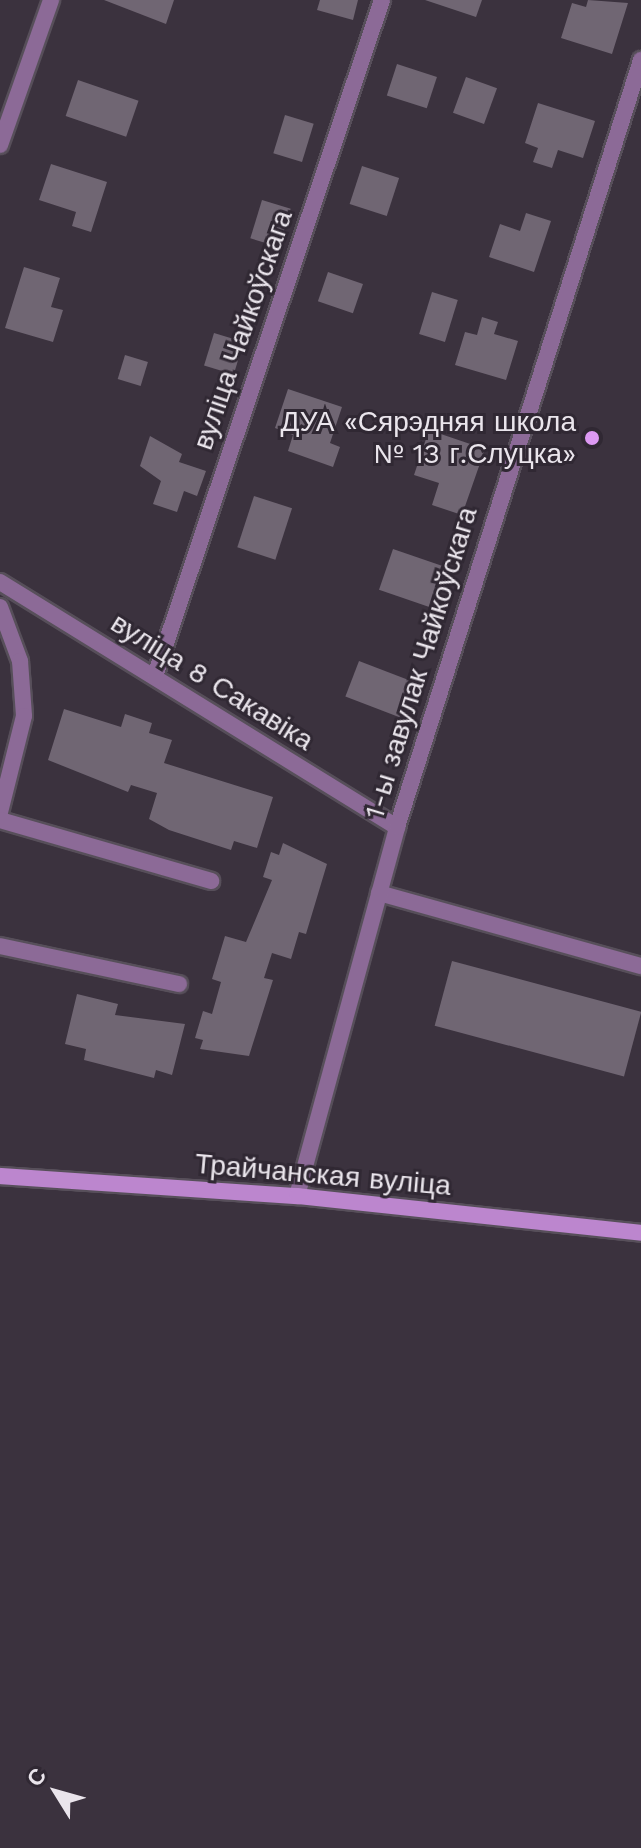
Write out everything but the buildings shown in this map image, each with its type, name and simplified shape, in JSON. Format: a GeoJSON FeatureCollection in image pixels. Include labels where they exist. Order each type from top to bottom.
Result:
{"type":"FeatureCollection","features":[{"type":"Feature","properties":{"kind":"street"},"geometry":{"type":"LineString","coordinates":[[0,145],[51,0]]}},
{"type":"Feature","properties":{"kind":"street","name":"вуліца Чайкоўскага"},"geometry":{"type":"LineString","coordinates":[[155,676],[382,0]]}},
{"type":"Feature","properties":{"kind":"street","name":"1-ы завулак Чайкоўскага"},"geometry":{"type":"LineString","coordinates":[[297,1196],[397,827],[641,60]]}},
{"type":"Feature","properties":{"kind":"street","name":"вуліца 8 Сакавіка"},"geometry":{"type":"LineString","coordinates":[[0,582],[397,827]]}},
{"type":"Feature","properties":{"kind":"street"},"geometry":{"type":"LineString","coordinates":[[0,607],[20,661],[24,716],[0,812]]}},
{"type":"Feature","properties":{"kind":"street"},"geometry":{"type":"LineString","coordinates":[[0,820],[211,881]]}},
{"type":"Feature","properties":{"kind":"street"},"geometry":{"type":"LineString","coordinates":[[379,893],[641,966]]}},
{"type":"Feature","properties":{"kind":"street"},"geometry":{"type":"LineString","coordinates":[[0,946],[179,984]]}},
{"type":"Feature","properties":{"kind":"street","name":"Трайчанская вуліца"},"geometry":{"type":"LineString","coordinates":[[0,1176],[297,1196],[641,1233]]}},
{"type":"Feature","properties":{"kind":"place","name":"ДУА «Сярэдняя школа № 13 г.Слуцка»"},"geometry":{"type":"Point","coordinates":[592,438]}}]}
